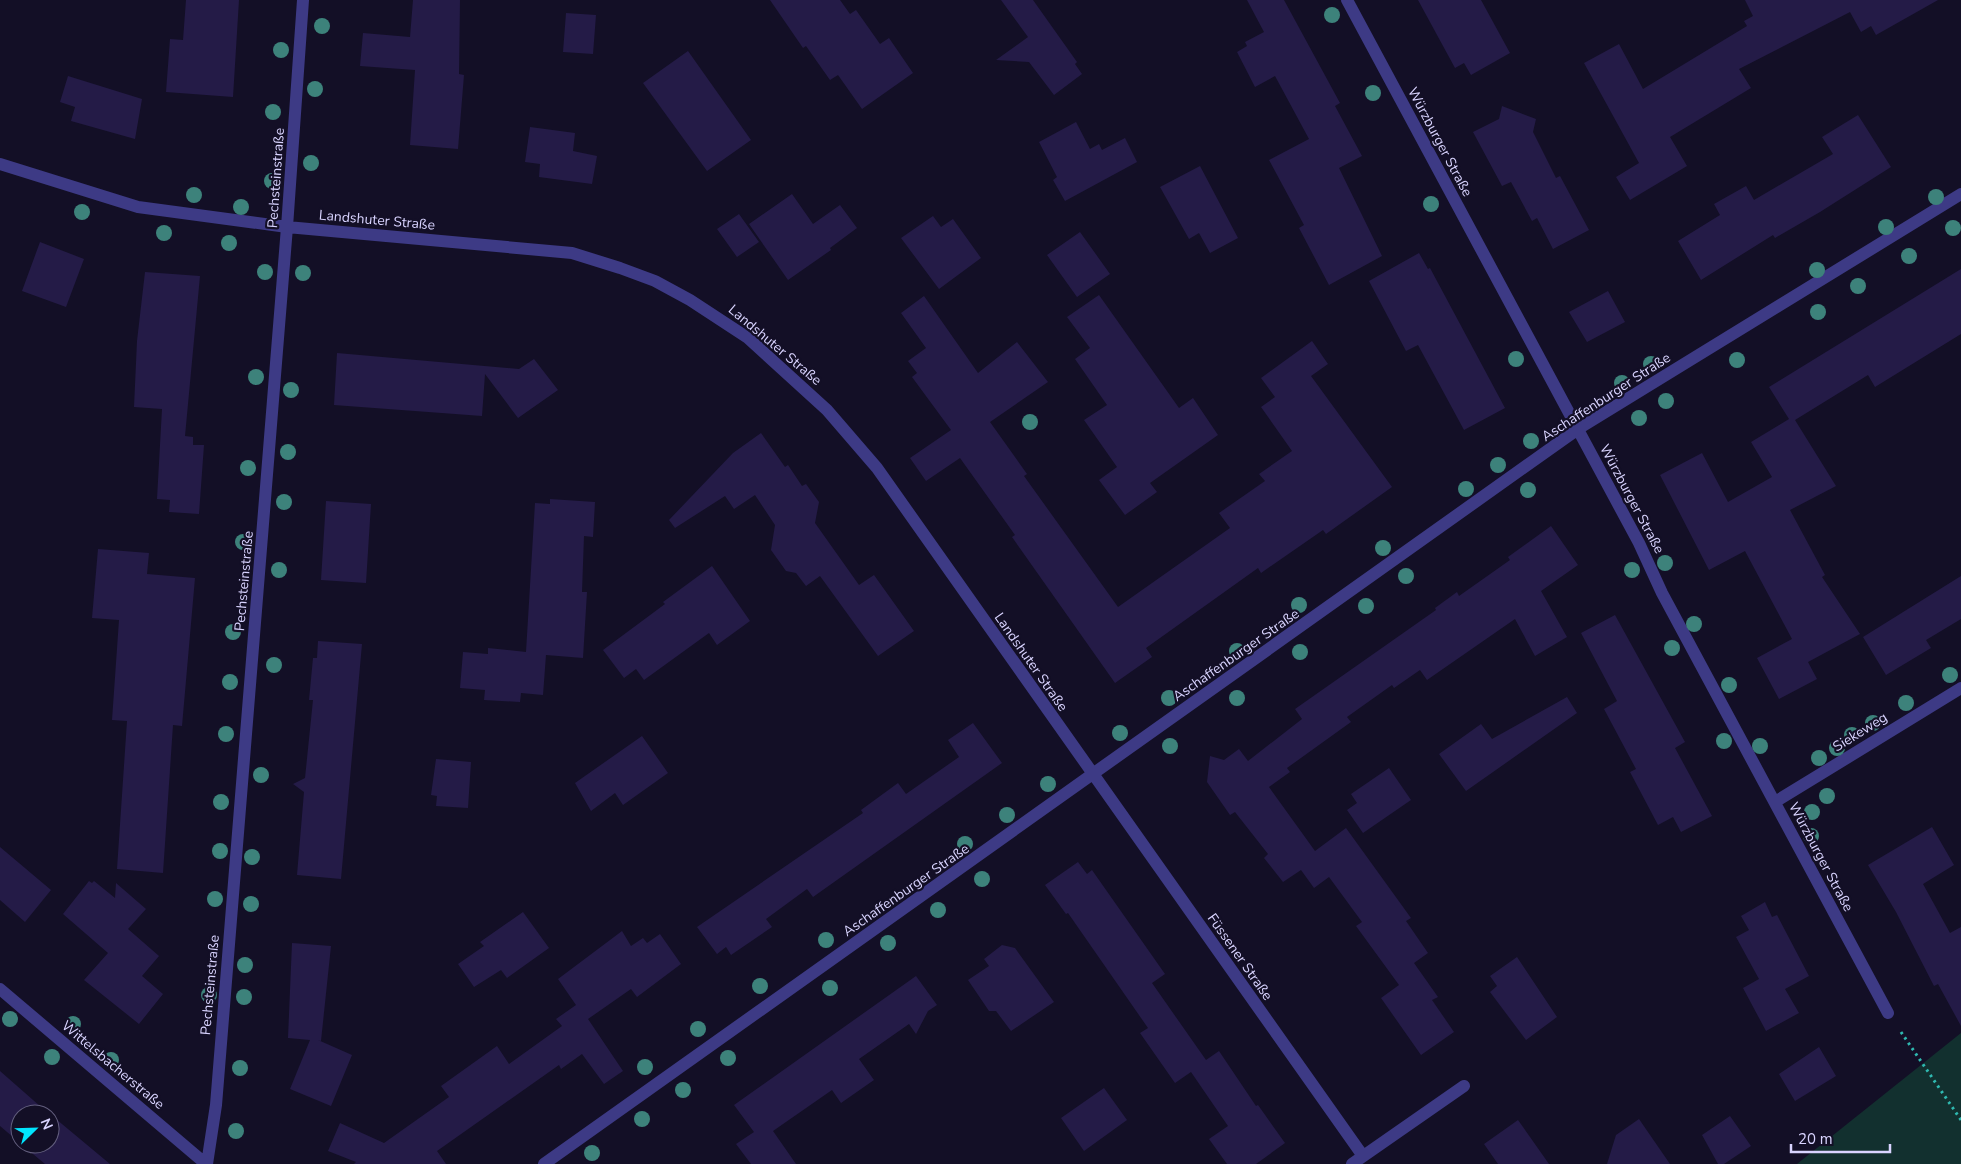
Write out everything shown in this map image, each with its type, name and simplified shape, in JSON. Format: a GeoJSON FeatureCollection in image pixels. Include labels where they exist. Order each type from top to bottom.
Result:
{"type":"FeatureCollection","features":[{"type":"Feature","properties":{"kind":"street","name":"Pechsteinstraße"},"geometry":{"type":"LineString","coordinates":[[207,1164],[216,1105],[287,227],[303,0]]}},
{"type":"Feature","properties":{"kind":"street","name":"Würzburger Straße"},"geometry":{"type":"LineString","coordinates":[[1347,0],[1639,542],[1662,593],[1888,1013]]}},
{"type":"Feature","properties":{"kind":"street","name":"Landshuter Straße"},"geometry":{"type":"LineString","coordinates":[[0,164],[138,207],[287,227],[572,253],[655,280],[716,315],[748,338],[815,399],[877,468],[1092,776]]}},
{"type":"Feature","properties":{"kind":"street","name":"Aschaffenburger Straße"},"geometry":{"type":"LineString","coordinates":[[544,1164],[1578,430],[1961,194]]}},
{"type":"Feature","properties":{"kind":"street","name":"Siekeweg"},"geometry":{"type":"LineString","coordinates":[[1775,802],[1961,688]]}},
{"type":"Feature","properties":{"kind":"street","name":"Füssener Straße"},"geometry":{"type":"LineString","coordinates":[[1092,776],[1363,1156]]}},
{"type":"Feature","properties":{"kind":"street","name":"Wittelsbacherstraße"},"geometry":{"type":"LineString","coordinates":[[0,989],[207,1164]]}},
{"type":"Feature","properties":{"kind":"street"},"geometry":{"type":"LineString","coordinates":[[1352,1164],[1464,1086]]}},
{"type":"Feature","properties":{"kind":"path"},"geometry":{"type":"LineString","coordinates":[[1888,1013],[1961,1120]]}},
{"type":"Feature","properties":{"kind":"green space"},"geometry":{"type":"Polygon","coordinates":[[[1961,1033],[1961,1164],[1797,1164],[1961,1033]]]}},
{"type":"Feature","properties":{"kind":"building"},"geometry":{"type":"Polygon","coordinates":[[[186,0],[239,0],[233,97],[166,92],[170,39],[183,40],[186,0]]]}},
{"type":"Feature","properties":{"kind":"building"},"geometry":{"type":"Polygon","coordinates":[[[413,0],[460,0],[459,74],[464,75],[458,149],[410,145],[415,70],[360,66],[363,33],[410,37],[413,0]]]}},
{"type":"Feature","properties":{"kind":"building"},"geometry":{"type":"Polygon","coordinates":[[[770,0],[840,0],[850,14],[856,10],[880,44],[889,38],[913,73],[862,109],[838,75],[830,80],[806,46],[803,48],[770,0]]]}},
{"type":"Feature","properties":{"kind":"building"},"geometry":{"type":"Polygon","coordinates":[[[1001,0],[1033,0],[1077,62],[1075,64],[1082,74],[1054,95],[1029,62],[996,60],[1028,37],[1001,0]]]}},
{"type":"Feature","properties":{"kind":"building"},"geometry":{"type":"Polygon","coordinates":[[[1247,0],[1284,0],[1340,103],[1335,106],[1362,156],[1339,168],[1382,256],[1329,285],[1299,228],[1304,225],[1269,160],[1309,139],[1275,76],[1255,87],[1237,52],[1247,46],[1245,42],[1264,32],[1247,0]]]}},
{"type":"Feature","properties":{"kind":"building"},"geometry":{"type":"Polygon","coordinates":[[[1418,0],[1481,0],[1510,53],[1471,75],[1464,63],[1455,68],[1418,0]]]}},
{"type":"Feature","properties":{"kind":"building"},"geometry":{"type":"Polygon","coordinates":[[[1745,0],[1938,0],[1876,35],[1871,26],[1861,32],[1850,12],[1739,69],[1751,88],[1670,137],[1687,166],[1630,200],[1616,177],[1639,163],[1584,63],[1619,44],[1643,89],[1747,26],[1744,21],[1753,16],[1745,0]]]}},
{"type":"Feature","properties":{"kind":"building"},"geometry":{"type":"Polygon","coordinates":[[[566,13],[596,15],[593,54],[563,52],[566,13]]]}},
{"type":"Feature","properties":{"kind":"building"},"geometry":{"type":"Polygon","coordinates":[[[688,51],[751,140],[707,171],[643,83],[688,51]]]}},
{"type":"Feature","properties":{"kind":"building"},"geometry":{"type":"Polygon","coordinates":[[[68,76],[142,99],[135,139],[71,121],[75,107],[60,102],[68,76]]]}},
{"type":"Feature","properties":{"kind":"building"},"geometry":{"type":"Polygon","coordinates":[[[1502,106],[1536,119],[1533,132],[1556,178],[1560,176],[1589,230],[1553,249],[1537,218],[1532,221],[1511,182],[1502,186],[1473,132],[1499,119],[1502,106]]]}},
{"type":"Feature","properties":{"kind":"building"},"geometry":{"type":"Polygon","coordinates":[[[1858,115],[1891,167],[1820,212],[1775,238],[1773,235],[1701,280],[1678,241],[1720,215],[1714,204],[1746,186],[1754,200],[1833,154],[1822,137],[1858,115]]]}},
{"type":"Feature","properties":{"kind":"building"},"geometry":{"type":"Polygon","coordinates":[[[1076,122],[1090,149],[1099,144],[1102,150],[1125,138],[1137,162],[1065,201],[1053,180],[1057,177],[1039,142],[1076,122]]]}},
{"type":"Feature","properties":{"kind":"building"},"geometry":{"type":"Polygon","coordinates":[[[530,127],[575,133],[573,151],[597,156],[592,184],[539,177],[540,164],[525,162],[530,127]]]}},
{"type":"Feature","properties":{"kind":"building"},"geometry":{"type":"Polygon","coordinates":[[[1200,166],[1238,238],[1210,253],[1199,233],[1189,239],[1160,187],[1200,166]]]}},
{"type":"Feature","properties":{"kind":"building"},"geometry":{"type":"Polygon","coordinates":[[[792,194],[813,224],[840,205],[857,228],[830,248],[831,250],[788,280],[749,224],[792,194]]]}},
{"type":"Feature","properties":{"kind":"building"},"geometry":{"type":"Polygon","coordinates":[[[739,214],[759,242],[737,257],[717,229],[739,214]]]}},
{"type":"Feature","properties":{"kind":"building"},"geometry":{"type":"Polygon","coordinates":[[[933,216],[941,227],[953,219],[981,258],[939,289],[901,238],[933,216]]]}},
{"type":"Feature","properties":{"kind":"building"},"geometry":{"type":"Polygon","coordinates":[[[1080,232],[1110,274],[1077,297],[1047,255],[1080,232]]]}},
{"type":"Feature","properties":{"kind":"building"},"geometry":{"type":"Polygon","coordinates":[[[40,242],[84,259],[66,307],[22,291],[40,242]]]}},
{"type":"Feature","properties":{"kind":"building"},"geometry":{"type":"Polygon","coordinates":[[[1419,253],[1428,269],[1430,268],[1505,408],[1464,430],[1418,345],[1406,351],[1369,281],[1419,253]]]}},
{"type":"Feature","properties":{"kind":"building"},"geometry":{"type":"Polygon","coordinates":[[[1961,269],[1961,334],[1875,387],[1868,375],[1795,420],[1836,486],[1790,510],[1825,575],[1822,577],[1860,634],[1808,662],[1817,679],[1779,699],[1757,658],[1792,639],[1745,551],[1709,570],[1660,475],[1702,453],[1728,502],[1772,477],[1751,442],[1789,419],[1769,387],[1961,269]]]}},
{"type":"Feature","properties":{"kind":"building"},"geometry":{"type":"Polygon","coordinates":[[[145,272],[200,276],[185,436],[193,437],[193,445],[204,445],[199,514],[169,512],[170,500],[157,499],[162,409],[134,407],[137,341],[145,272]]]}},
{"type":"Feature","properties":{"kind":"building"},"geometry":{"type":"Polygon","coordinates":[[[1608,291],[1625,322],[1587,342],[1569,312],[1608,291]]]}},
{"type":"Feature","properties":{"kind":"building"},"geometry":{"type":"Polygon","coordinates":[[[1099,295],[1179,408],[1193,398],[1218,435],[1150,483],[1157,492],[1125,515],[1099,480],[1117,467],[1084,420],[1107,405],[1075,359],[1090,348],[1067,317],[1099,295]]]}},
{"type":"Feature","properties":{"kind":"building"},"geometry":{"type":"Polygon","coordinates":[[[924,296],[978,373],[1017,342],[1048,382],[990,422],[1027,474],[1024,476],[1118,607],[1230,528],[1219,513],[1265,481],[1259,474],[1292,451],[1261,407],[1275,397],[1261,378],[1312,341],[1328,364],[1311,376],[1392,487],[1326,534],[1323,530],[1261,573],[1258,568],[1146,648],[1152,657],[1115,683],[1012,537],[1015,535],[960,458],[926,481],[910,458],[951,430],[912,377],[917,373],[908,361],[926,348],[901,313],[924,296]]]}},
{"type":"Feature","properties":{"kind":"building"},"geometry":{"type":"Polygon","coordinates":[[[337,353],[519,369],[534,359],[558,390],[518,418],[485,374],[482,416],[334,405],[337,353]]]}},
{"type":"Feature","properties":{"kind":"building"},"geometry":{"type":"Polygon","coordinates":[[[761,433],[785,467],[788,465],[802,486],[806,484],[819,502],[815,523],[859,585],[874,575],[914,631],[878,656],[820,576],[806,586],[796,573],[786,571],[771,550],[775,525],[755,495],[734,509],[725,496],[675,528],[669,520],[733,453],[761,433]]]}},
{"type":"Feature","properties":{"kind":"building"},"geometry":{"type":"Polygon","coordinates":[[[550,499],[595,502],[593,537],[584,536],[582,592],[587,592],[583,658],[546,655],[543,695],[521,693],[520,702],[484,700],[485,690],[460,688],[463,652],[488,654],[488,648],[526,652],[535,503],[550,504],[550,499]]]}},
{"type":"Feature","properties":{"kind":"building"},"geometry":{"type":"Polygon","coordinates":[[[326,501],[371,504],[366,583],[321,580],[326,501]]]}},
{"type":"Feature","properties":{"kind":"building"},"geometry":{"type":"Polygon","coordinates":[[[1551,526],[1578,565],[1541,591],[1567,637],[1535,656],[1515,619],[1427,680],[1420,670],[1394,688],[1392,685],[1347,717],[1351,722],[1287,768],[1290,772],[1269,787],[1315,851],[1346,828],[1411,918],[1406,921],[1428,953],[1414,963],[1438,997],[1432,1000],[1454,1032],[1421,1055],[1381,998],[1399,985],[1356,926],[1362,922],[1329,877],[1314,888],[1301,870],[1283,882],[1264,858],[1268,854],[1235,812],[1230,815],[1207,782],[1210,756],[1224,760],[1239,749],[1248,761],[1302,719],[1295,709],[1436,610],[1435,608],[1457,592],[1459,596],[1510,560],[1508,557],[1551,526]]]}},
{"type":"Feature","properties":{"kind":"building"},"geometry":{"type":"Polygon","coordinates":[[[98,549],[149,553],[147,574],[195,578],[182,726],[173,725],[163,873],[117,869],[127,721],[112,720],[119,620],[92,618],[98,549]]]}},
{"type":"Feature","properties":{"kind":"building"},"geometry":{"type":"Polygon","coordinates":[[[712,566],[750,621],[717,645],[709,633],[644,680],[636,669],[624,678],[603,650],[712,566]]]}},
{"type":"Feature","properties":{"kind":"building"},"geometry":{"type":"Polygon","coordinates":[[[1961,576],[1961,619],[1926,640],[1931,648],[1886,675],[1863,637],[1961,576]]]}},
{"type":"Feature","properties":{"kind":"building"},"geometry":{"type":"Polygon","coordinates":[[[1615,615],[1685,742],[1675,748],[1712,816],[1681,832],[1673,817],[1658,825],[1630,772],[1636,769],[1604,709],[1617,701],[1581,633],[1615,615]]]}},
{"type":"Feature","properties":{"kind":"building"},"geometry":{"type":"Polygon","coordinates":[[[318,641],[362,644],[341,879],[297,875],[304,792],[293,784],[305,778],[313,700],[309,700],[313,658],[317,658],[318,641]]]}},
{"type":"Feature","properties":{"kind":"building"},"geometry":{"type":"Polygon","coordinates":[[[1567,697],[1577,713],[1466,791],[1439,754],[1481,724],[1492,739],[1567,697]]]}},
{"type":"Feature","properties":{"kind":"building"},"geometry":{"type":"Polygon","coordinates":[[[973,723],[1002,763],[813,897],[807,889],[766,919],[772,927],[731,955],[726,947],[717,954],[697,927],[863,813],[861,810],[898,783],[906,794],[959,757],[948,740],[973,723]]]}},
{"type":"Feature","properties":{"kind":"building"},"geometry":{"type":"Polygon","coordinates":[[[642,736],[668,773],[623,805],[615,793],[591,811],[575,783],[642,736]]]}},
{"type":"Feature","properties":{"kind":"building"},"geometry":{"type":"Polygon","coordinates":[[[436,759],[471,762],[468,808],[436,806],[437,796],[431,795],[436,759]]]}},
{"type":"Feature","properties":{"kind":"building"},"geometry":{"type":"Polygon","coordinates":[[[1389,768],[1411,800],[1363,833],[1347,810],[1357,803],[1351,794],[1389,768]]]}},
{"type":"Feature","properties":{"kind":"building"},"geometry":{"type":"Polygon","coordinates":[[[1932,827],[1954,865],[1923,884],[1950,933],[1961,927],[1961,1026],[1938,984],[1934,986],[1896,912],[1868,865],[1932,827]]]}},
{"type":"Feature","properties":{"kind":"building"},"geometry":{"type":"Polygon","coordinates":[[[0,847],[51,890],[25,922],[0,900],[0,847]]]}},
{"type":"Feature","properties":{"kind":"building"},"geometry":{"type":"Polygon","coordinates":[[[1078,862],[1087,874],[1092,870],[1165,974],[1152,983],[1206,1060],[1219,1051],[1256,1106],[1258,1105],[1285,1143],[1256,1164],[1227,1164],[1209,1139],[1228,1126],[1191,1072],[1175,1083],[1140,1033],[1148,1028],[1068,913],[1066,914],[1045,885],[1078,862]]]}},
{"type":"Feature","properties":{"kind":"building"},"geometry":{"type":"Polygon","coordinates":[[[89,881],[92,883],[94,881],[115,898],[116,883],[146,909],[128,929],[159,956],[142,976],[163,994],[139,1024],[84,980],[108,953],[63,914],[89,881]]]}},
{"type":"Feature","properties":{"kind":"building"},"geometry":{"type":"Polygon","coordinates":[[[1765,902],[1772,917],[1777,915],[1809,976],[1785,989],[1799,1013],[1766,1031],[1743,988],[1759,979],[1736,937],[1749,930],[1741,916],[1765,902]]]}},
{"type":"Feature","properties":{"kind":"building"},"geometry":{"type":"Polygon","coordinates":[[[523,912],[549,948],[507,978],[501,970],[474,987],[458,964],[484,946],[480,942],[523,912]]]}},
{"type":"Feature","properties":{"kind":"building"},"geometry":{"type":"Polygon","coordinates":[[[622,931],[631,946],[643,938],[647,943],[660,934],[681,964],[637,997],[631,989],[588,1019],[623,1071],[604,1084],[582,1054],[561,1069],[559,1065],[437,1151],[446,1164],[354,1164],[356,1162],[328,1151],[340,1123],[384,1143],[449,1097],[441,1086],[497,1046],[509,1064],[562,1026],[556,1019],[576,1005],[558,979],[622,931]]]}},
{"type":"Feature","properties":{"kind":"building"},"geometry":{"type":"Polygon","coordinates":[[[292,943],[331,946],[321,1041],[318,1040],[352,1055],[331,1106],[290,1089],[310,1040],[288,1038],[292,943]]]}},
{"type":"Feature","properties":{"kind":"building"},"geometry":{"type":"Polygon","coordinates":[[[1002,945],[1015,948],[1054,1002],[1011,1031],[996,1011],[989,1011],[968,980],[989,966],[984,959],[1002,945]]]}},
{"type":"Feature","properties":{"kind":"building"},"geometry":{"type":"Polygon","coordinates":[[[1517,957],[1557,1017],[1526,1040],[1490,992],[1497,986],[1490,976],[1517,957]]]}},
{"type":"Feature","properties":{"kind":"building"},"geometry":{"type":"Polygon","coordinates":[[[916,976],[937,1005],[928,1011],[916,1034],[909,1024],[859,1059],[874,1080],[841,1103],[832,1090],[773,1131],[796,1164],[751,1164],[736,1144],[754,1132],[734,1105],[916,976]]]}},
{"type":"Feature","properties":{"kind":"building"},"geometry":{"type":"Polygon","coordinates":[[[1819,1047],[1836,1076],[1795,1101],[1779,1074],[1819,1047]]]}},
{"type":"Feature","properties":{"kind":"building"},"geometry":{"type":"Polygon","coordinates":[[[0,1071],[38,1104],[10,1104],[10,1134],[0,1126],[0,1071]]]}},
{"type":"Feature","properties":{"kind":"building"},"geometry":{"type":"Polygon","coordinates":[[[1104,1088],[1127,1120],[1084,1151],[1061,1118],[1104,1088]]]}},
{"type":"Feature","properties":{"kind":"building"},"geometry":{"type":"Polygon","coordinates":[[[1730,1116],[1751,1146],[1724,1164],[1718,1164],[1702,1135],[1730,1116]]]}},
{"type":"Feature","properties":{"kind":"building"},"geometry":{"type":"Polygon","coordinates":[[[1639,1119],[1670,1164],[1607,1164],[1616,1135],[1639,1119]]]}},
{"type":"Feature","properties":{"kind":"building"},"geometry":{"type":"Polygon","coordinates":[[[1518,1120],[1549,1164],[1498,1164],[1484,1144],[1518,1120]]]}},
{"type":"Feature","properties":{"kind":"building"},"geometry":{"type":"Polygon","coordinates":[[[60,1122],[110,1164],[45,1164],[33,1154],[60,1154],[60,1122]]]}}]}
